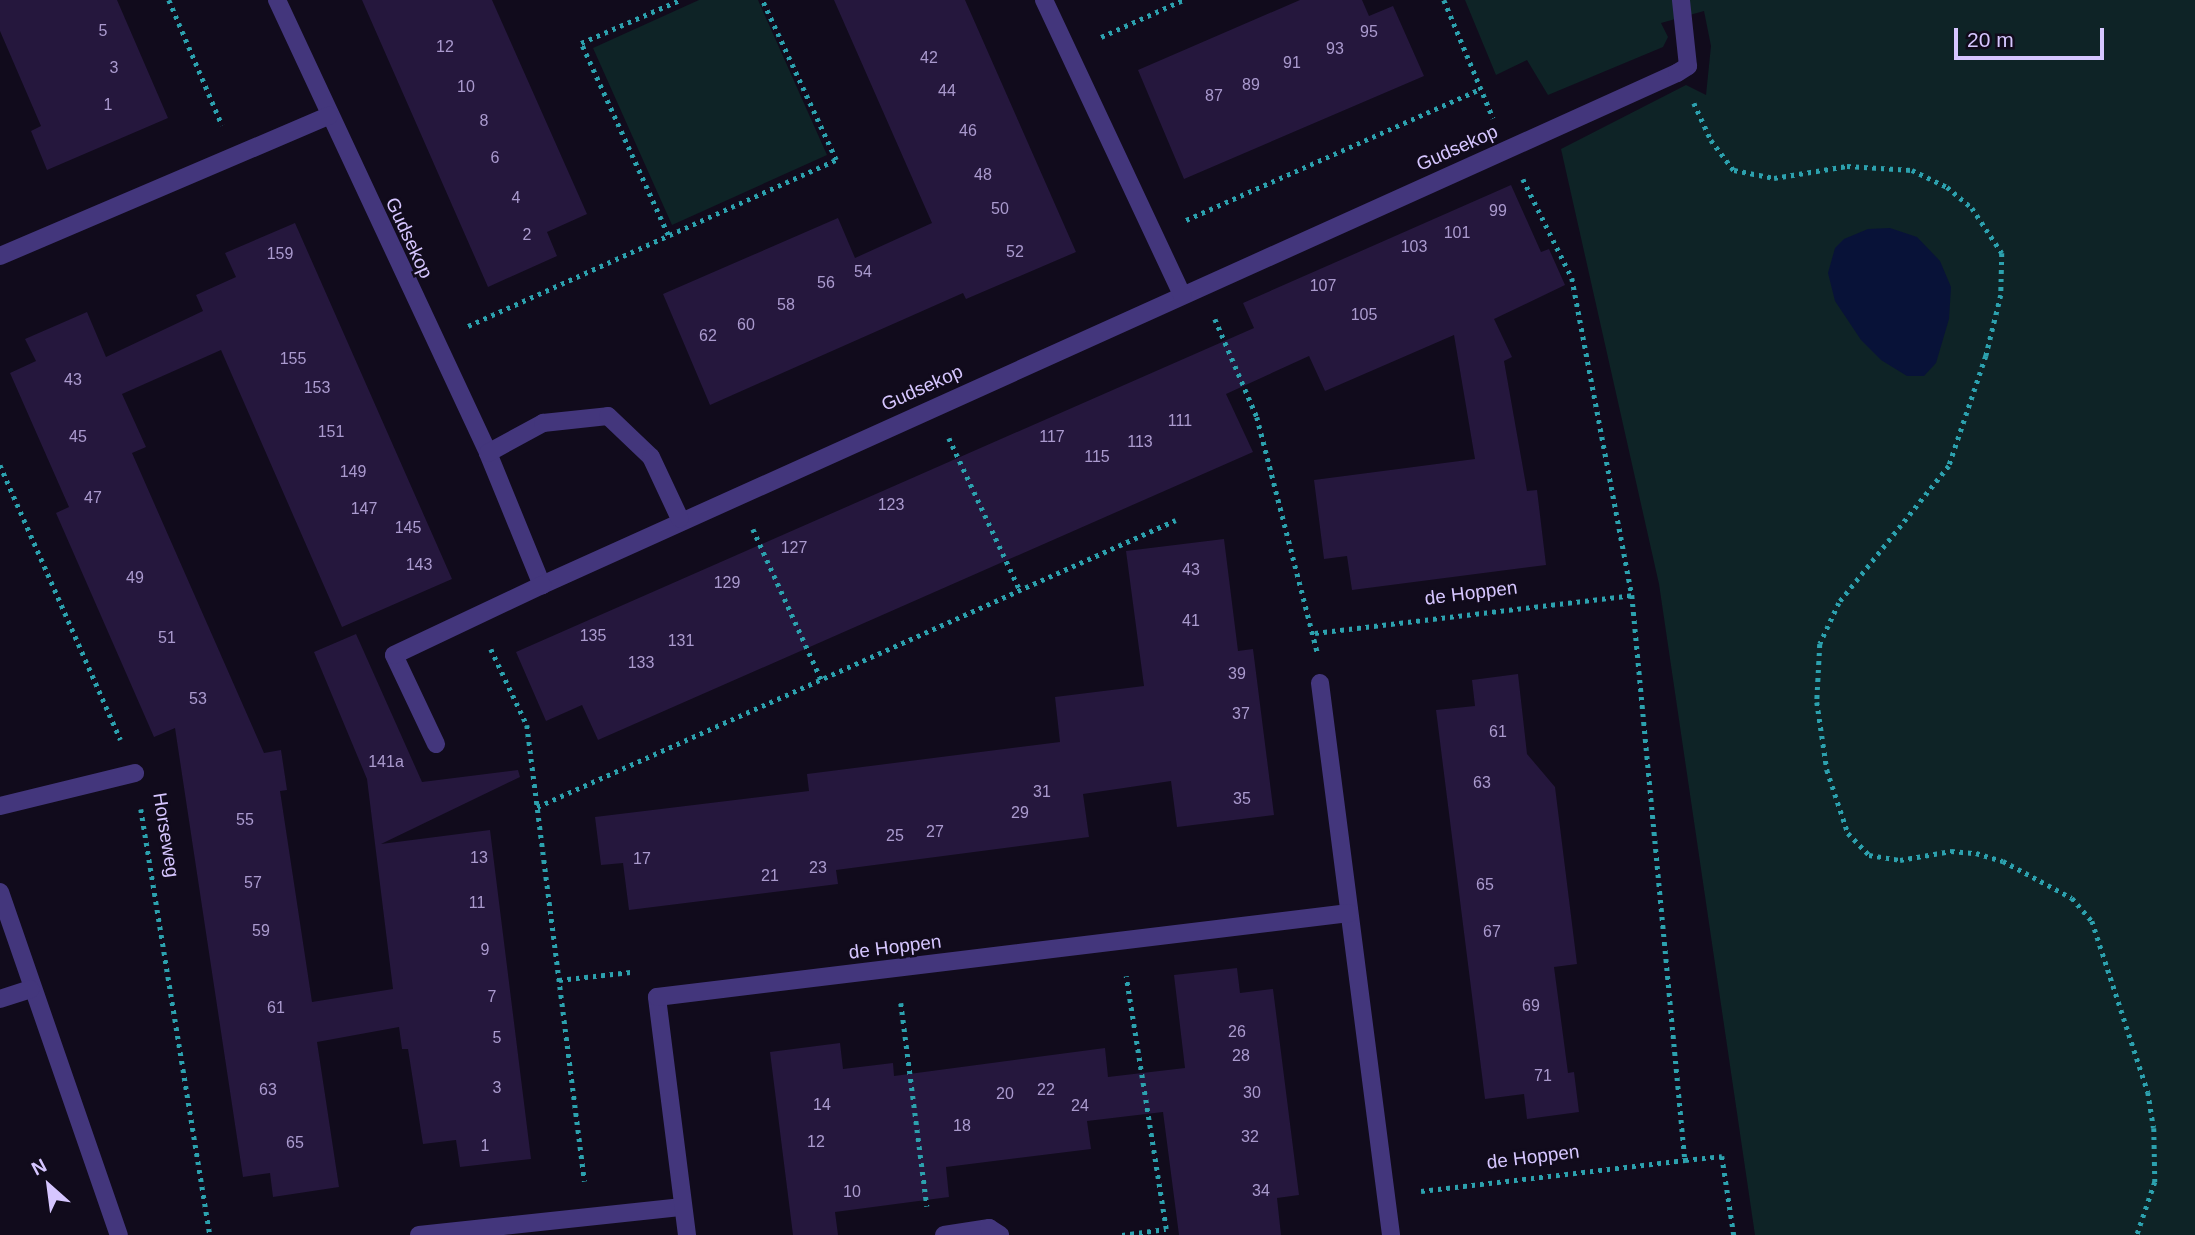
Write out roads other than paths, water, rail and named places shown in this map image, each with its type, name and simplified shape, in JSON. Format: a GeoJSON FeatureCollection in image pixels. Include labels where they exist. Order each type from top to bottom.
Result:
{"type":"FeatureCollection","features":[{"type":"Feature","properties":{"kind":"street","name":"Gudsekop"},"geometry":{"type":"LineString","coordinates":[[276,0],[488,453],[542,585],[680,519],[1678,73],[1688,66],[1681,0]]}},
{"type":"Feature","properties":{"kind":"street"},"geometry":{"type":"LineString","coordinates":[[1044,0],[1182,295]]}},
{"type":"Feature","properties":{"kind":"street"},"geometry":{"type":"LineString","coordinates":[[0,256],[329,116]]}},
{"type":"Feature","properties":{"kind":"street"},"geometry":{"type":"LineString","coordinates":[[488,453],[543,423],[608,416],[652,457],[680,519]]}},
{"type":"Feature","properties":{"kind":"street"},"geometry":{"type":"LineString","coordinates":[[436,744],[394,655],[542,585]]}},
{"type":"Feature","properties":{"kind":"street"},"geometry":{"type":"LineString","coordinates":[[1320,683],[1391,1235]]}},
{"type":"Feature","properties":{"kind":"street"},"geometry":{"type":"LineString","coordinates":[[0,806],[135,773]]}},
{"type":"Feature","properties":{"kind":"street"},"geometry":{"type":"LineString","coordinates":[[0,892],[30,989],[119,1235]]}},
{"type":"Feature","properties":{"kind":"street","name":"de Hoppen"},"geometry":{"type":"LineString","coordinates":[[683,1208],[657,997],[1349,913]]}},
{"type":"Feature","properties":{"kind":"street"},"geometry":{"type":"LineString","coordinates":[[0,999],[30,989]]}},
{"type":"Feature","properties":{"kind":"street"},"geometry":{"type":"LineString","coordinates":[[419,1235],[683,1208],[687,1235]]}},
{"type":"Feature","properties":{"kind":"street"},"geometry":{"type":"LineString","coordinates":[[944,1235],[989,1228],[1000,1235]]}},
{"type":"Feature","properties":{"kind":"water"},"geometry":{"type":"Polygon","coordinates":[[[1890,228],[1917,237],[1940,261],[1951,287],[1949,319],[1936,363],[1924,376],[1907,376],[1881,360],[1861,340],[1835,301],[1828,273],[1835,248],[1844,239],[1868,229],[1890,228]]]}}]}
